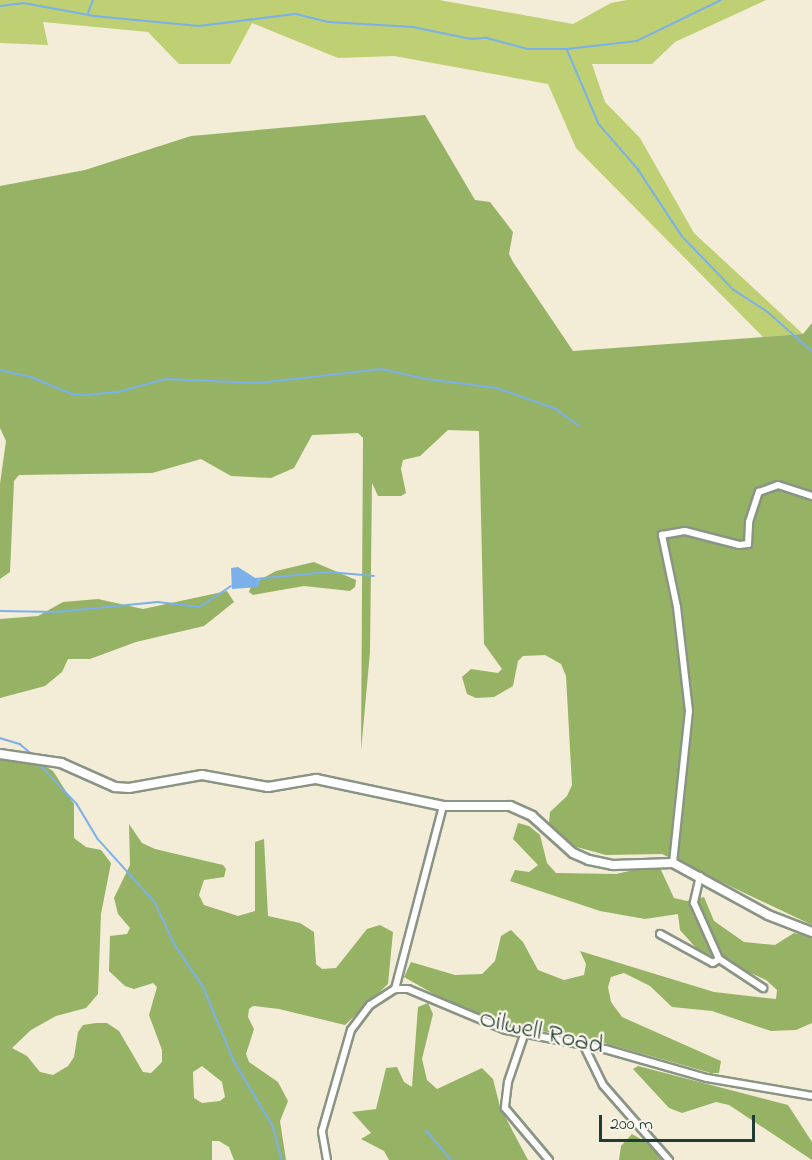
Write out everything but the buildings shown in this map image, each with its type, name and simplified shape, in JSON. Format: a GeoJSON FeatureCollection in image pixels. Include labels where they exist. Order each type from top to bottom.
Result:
{"type":"FeatureCollection","features":[{"type":"Feature","properties":{"kind":"street"},"geometry":{"type":"LineString","coordinates":[[673,862],[689,711],[677,607],[662,535],[685,531],[739,545],[748,544],[749,522],[759,492],[778,485],[812,496]]}},
{"type":"Feature","properties":{"kind":"street"},"geometry":{"type":"LineString","coordinates":[[0,754],[61,763],[115,787],[129,788],[202,775],[268,788],[316,779],[443,806],[500,805],[521,810],[573,853],[599,863],[673,862],[768,915],[812,932]]}},
{"type":"Feature","properties":{"kind":"street"},"geometry":{"type":"LineString","coordinates":[[327,1160],[322,1131],[351,1030],[370,1005],[395,989],[443,806]]}},
{"type":"Feature","properties":{"kind":"street"},"geometry":{"type":"LineString","coordinates":[[700,876],[694,903],[719,959],[763,988]]}},
{"type":"Feature","properties":{"kind":"street"},"geometry":{"type":"LineString","coordinates":[[660,934],[713,963],[719,959]]}},
{"type":"Feature","properties":{"kind":"street","name":"Oilwell Road"},"geometry":{"type":"LineString","coordinates":[[395,989],[408,989],[474,1019],[524,1035],[584,1046],[707,1078],[812,1096]]}},
{"type":"Feature","properties":{"kind":"street"},"geometry":{"type":"LineString","coordinates":[[524,1035],[508,1082],[505,1108],[549,1160]]}},
{"type":"Feature","properties":{"kind":"street"},"geometry":{"type":"LineString","coordinates":[[584,1046],[592,1069],[603,1085],[669,1160]]}},
{"type":"Feature","properties":{"kind":"green space"},"geometry":{"type":"Polygon","coordinates":[[[0,0],[439,0],[573,24],[611,3],[627,0],[766,0],[675,42],[652,64],[592,64],[605,102],[640,138],[694,233],[803,334],[763,337],[576,148],[548,84],[394,56],[338,58],[252,23],[230,64],[179,64],[148,32],[43,22],[48,45],[0,43],[0,0]]]}},
{"type":"Feature","properties":{"kind":"green space"},"geometry":{"type":"Polygon","coordinates":[[[425,115],[475,200],[490,202],[513,232],[509,254],[513,262],[573,351],[803,334],[812,323],[812,925],[662,854],[606,855],[573,846],[549,823],[550,812],[567,796],[572,785],[566,676],[561,664],[545,655],[523,656],[518,661],[513,686],[494,697],[476,698],[467,694],[462,677],[471,669],[498,673],[502,669],[484,644],[479,431],[448,430],[420,456],[403,460],[401,469],[406,493],[401,496],[378,496],[372,483],[370,652],[361,751],[363,438],[358,433],[312,435],[294,468],[271,478],[231,476],[201,459],[152,473],[19,475],[14,481],[10,572],[0,579],[0,484],[6,441],[0,428],[0,186],[85,170],[191,136],[425,115]]]}},
{"type":"Feature","properties":{"kind":"green space"},"geometry":{"type":"Polygon","coordinates":[[[314,562],[356,580],[355,587],[350,591],[304,586],[253,595],[249,592],[252,584],[276,571],[314,562]]]}},
{"type":"Feature","properties":{"kind":"green space"},"geometry":{"type":"Polygon","coordinates":[[[227,591],[234,602],[204,626],[136,642],[90,659],[68,659],[62,672],[45,686],[0,698],[0,619],[38,616],[63,602],[98,599],[143,609],[227,591]]]}},
{"type":"Feature","properties":{"kind":"green space"},"geometry":{"type":"Polygon","coordinates":[[[0,758],[42,764],[53,771],[74,804],[74,838],[86,847],[101,850],[111,863],[101,914],[98,994],[86,1008],[56,1016],[31,1030],[12,1048],[27,1056],[40,1072],[53,1075],[68,1066],[74,1057],[78,1032],[83,1025],[96,1023],[107,1023],[119,1031],[143,1072],[151,1073],[162,1062],[162,1050],[149,1015],[157,987],[153,983],[134,989],[125,986],[109,971],[110,936],[127,934],[130,928],[118,914],[114,898],[130,865],[129,824],[142,843],[155,849],[223,865],[226,869],[224,877],[204,880],[199,895],[204,905],[238,916],[255,911],[255,842],[264,839],[268,916],[300,923],[314,932],[316,964],[322,969],[336,968],[367,929],[380,925],[393,932],[388,984],[345,1025],[279,1009],[253,1006],[249,1009],[248,1017],[254,1029],[246,1054],[249,1062],[278,1082],[288,1101],[280,1121],[286,1160],[234,1160],[229,1147],[219,1141],[212,1141],[212,1160],[0,1160],[0,758]],[[202,1066],[193,1072],[194,1098],[202,1103],[220,1101],[225,1097],[222,1082],[202,1066]]]}},
{"type":"Feature","properties":{"kind":"green space"},"geometry":{"type":"Polygon","coordinates":[[[518,823],[529,826],[540,835],[547,863],[556,873],[616,874],[652,866],[661,870],[674,898],[687,901],[704,897],[714,921],[744,942],[775,945],[794,933],[812,937],[812,1023],[796,1030],[771,1031],[712,1011],[672,1007],[650,986],[624,973],[611,977],[608,987],[611,1002],[622,1017],[721,1061],[719,1073],[711,1073],[586,1038],[501,1025],[462,1010],[404,977],[411,962],[455,975],[482,974],[495,961],[501,936],[511,930],[523,942],[538,970],[564,980],[584,975],[586,964],[580,951],[714,992],[776,999],[777,990],[766,980],[697,949],[680,930],[678,914],[645,919],[600,911],[510,881],[515,870],[529,872],[538,865],[513,839],[518,823]]]}},
{"type":"Feature","properties":{"kind":"green space"},"geometry":{"type":"Polygon","coordinates":[[[428,1003],[433,1014],[422,1059],[427,1080],[437,1089],[482,1068],[493,1079],[500,1107],[528,1160],[389,1160],[384,1151],[361,1139],[371,1133],[352,1112],[376,1109],[386,1068],[397,1067],[404,1082],[412,1087],[418,1007],[428,1003]]]}},
{"type":"Feature","properties":{"kind":"green space"},"geometry":{"type":"Polygon","coordinates":[[[638,1066],[788,1105],[812,1142],[812,1160],[729,1105],[716,1102],[682,1113],[669,1108],[633,1069],[638,1066]]]}},
{"type":"Feature","properties":{"kind":"green space"},"geometry":{"type":"Polygon","coordinates":[[[632,1134],[659,1150],[661,1160],[619,1160],[621,1146],[632,1134]]]}},
{"type":"Feature","properties":{"kind":"water"},"geometry":{"type":"Polygon","coordinates":[[[238,567],[260,581],[258,587],[232,589],[231,568],[238,567]]]}},
{"type":"Feature","properties":{"kind":"waterway"},"geometry":{"type":"LineString","coordinates":[[88,13],[93,0]]}},
{"type":"Feature","properties":{"kind":"waterway"},"geometry":{"type":"LineString","coordinates":[[0,6],[24,3],[94,16],[199,26],[296,14],[329,22],[413,27],[471,39],[487,38],[528,49],[567,49],[637,41],[721,0]]}},
{"type":"Feature","properties":{"kind":"waterway"},"geometry":{"type":"LineString","coordinates":[[567,49],[599,124],[638,169],[682,236],[734,290],[768,312],[812,351]]}},
{"type":"Feature","properties":{"kind":"waterway"},"geometry":{"type":"LineString","coordinates":[[0,370],[31,377],[72,394],[87,395],[118,392],[166,379],[259,383],[381,369],[426,379],[497,388],[556,409],[579,426]]}},
{"type":"Feature","properties":{"kind":"waterway"},"geometry":{"type":"LineString","coordinates":[[255,579],[329,572],[374,576]]}},
{"type":"Feature","properties":{"kind":"waterway"},"geometry":{"type":"LineString","coordinates":[[0,611],[56,612],[158,602],[200,607],[231,586]]}},
{"type":"Feature","properties":{"kind":"waterway"},"geometry":{"type":"LineString","coordinates":[[0,738],[20,744],[33,755]]}},
{"type":"Feature","properties":{"kind":"waterway"},"geometry":{"type":"LineString","coordinates":[[39,764],[77,804],[98,839],[155,902],[175,945],[204,988],[234,1061],[273,1126],[282,1160]]}},
{"type":"Feature","properties":{"kind":"waterway"},"geometry":{"type":"LineString","coordinates":[[426,1130],[451,1160]]}}]}
